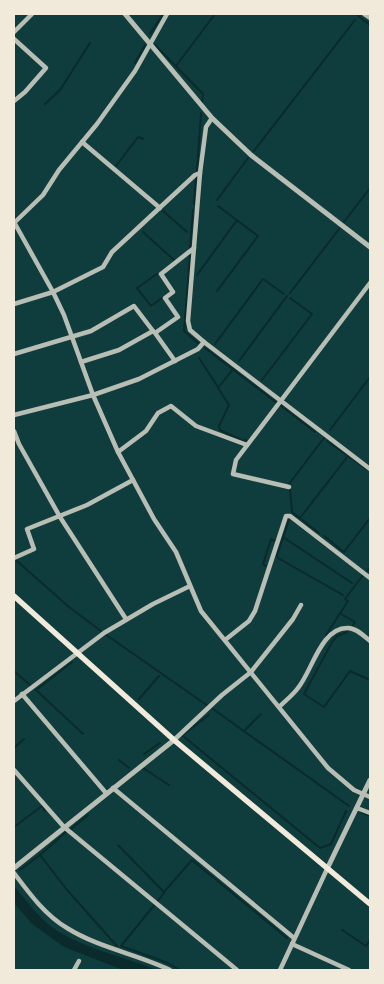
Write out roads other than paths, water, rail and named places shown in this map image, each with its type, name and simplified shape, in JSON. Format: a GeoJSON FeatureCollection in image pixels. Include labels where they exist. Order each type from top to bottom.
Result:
{"type":"FeatureCollection","features":[{"type":"Feature","properties":{"kind":"main road"},"geometry":{"type":"LineString","coordinates":[[14,596],[174,740],[370,904]]}},
{"type":"Feature","properties":{"kind":"street"},"geometry":{"type":"LineString","coordinates":[[14,32],[32,14]]}},
{"type":"Feature","properties":{"kind":"street"},"geometry":{"type":"LineString","coordinates":[[125,14],[212,118],[258,161],[370,247]]}},
{"type":"Feature","properties":{"kind":"street"},"geometry":{"type":"LineString","coordinates":[[167,14],[135,71],[97,124],[58,170],[43,195],[14,222],[54,292],[93,395],[118,452],[154,519],[176,552],[201,611],[328,768],[344,783],[370,797]]}},
{"type":"Feature","properties":{"kind":"street"},"geometry":{"type":"LineString","coordinates":[[364,14],[370,18]]}},
{"type":"Feature","properties":{"kind":"street"},"geometry":{"type":"LineString","coordinates":[[14,23],[18,27]]}},
{"type":"Feature","properties":{"kind":"street"},"geometry":{"type":"LineString","coordinates":[[14,39],[46,68],[25,92],[14,100]]}},
{"type":"Feature","properties":{"kind":"street"},"geometry":{"type":"LineString","coordinates":[[212,118],[206,127],[200,173],[188,321],[190,330],[370,469]]}},
{"type":"Feature","properties":{"kind":"street"},"geometry":{"type":"LineString","coordinates":[[82,142],[160,208]]}},
{"type":"Feature","properties":{"kind":"street"},"geometry":{"type":"LineString","coordinates":[[14,304],[54,292],[104,266],[112,252],[195,175],[200,173]]}},
{"type":"Feature","properties":{"kind":"street"},"geometry":{"type":"LineString","coordinates":[[81,362],[119,350],[178,318],[165,298],[173,292],[161,274],[194,248]]}},
{"type":"Feature","properties":{"kind":"street"},"geometry":{"type":"LineString","coordinates":[[289,487],[233,474],[236,460],[370,282]]}},
{"type":"Feature","properties":{"kind":"street"},"geometry":{"type":"LineString","coordinates":[[14,354],[73,338],[91,331],[134,306],[175,361]]}},
{"type":"Feature","properties":{"kind":"street"},"geometry":{"type":"LineString","coordinates":[[14,413],[93,395],[139,379],[198,349],[204,342]]}},
{"type":"Feature","properties":{"kind":"street"},"geometry":{"type":"LineString","coordinates":[[118,452],[146,431],[158,413],[171,406],[196,426],[247,445]]}},
{"type":"Feature","properties":{"kind":"street"},"geometry":{"type":"LineString","coordinates":[[14,431],[19,444],[60,516],[126,619]]}},
{"type":"Feature","properties":{"kind":"street"},"geometry":{"type":"LineString","coordinates":[[14,558],[34,549],[27,529],[87,505],[133,480]]}},
{"type":"Feature","properties":{"kind":"street"},"geometry":{"type":"LineString","coordinates":[[225,640],[249,621],[255,611],[286,516],[290,516],[370,578]]}},
{"type":"Feature","properties":{"kind":"street"},"geometry":{"type":"LineString","coordinates":[[14,701],[76,653],[126,619],[190,586]]}},
{"type":"Feature","properties":{"kind":"street"},"geometry":{"type":"LineString","coordinates":[[14,868],[174,740],[222,695],[251,672],[293,620],[302,605]]}},
{"type":"Feature","properties":{"kind":"street"},"geometry":{"type":"LineString","coordinates":[[279,707],[299,687],[327,638],[335,631],[353,628],[370,641]]}},
{"type":"Feature","properties":{"kind":"street"},"geometry":{"type":"LineString","coordinates":[[22,694],[106,793]]}},
{"type":"Feature","properties":{"kind":"street"},"geometry":{"type":"LineString","coordinates":[[14,770],[64,827],[237,970]]}},
{"type":"Feature","properties":{"kind":"street"},"geometry":{"type":"LineString","coordinates":[[280,970],[370,780]]}},
{"type":"Feature","properties":{"kind":"street"},"geometry":{"type":"LineString","coordinates":[[113,788],[294,938]]}},
{"type":"Feature","properties":{"kind":"street"},"geometry":{"type":"LineString","coordinates":[[357,808],[370,813]]}},
{"type":"Feature","properties":{"kind":"street"},"geometry":{"type":"LineString","coordinates":[[14,873],[38,904],[66,928],[170,970]]}},
{"type":"Feature","properties":{"kind":"street"},"geometry":{"type":"LineString","coordinates":[[292,944],[350,970]]}},
{"type":"Feature","properties":{"kind":"street"},"geometry":{"type":"LineString","coordinates":[[74,970],[79,961]]}},
{"type":"Feature","properties":{"kind":"water"},"geometry":{"type":"Polygon","coordinates":[[[14,886],[42,919],[53,928],[90,947],[157,970],[123,970],[64,947],[32,924],[14,903],[14,886]]]}},
{"type":"Feature","properties":{"kind":"waterway"},"geometry":{"type":"LineString","coordinates":[[150,34],[163,14]]}},
{"type":"Feature","properties":{"kind":"waterway"},"geometry":{"type":"LineString","coordinates":[[176,66],[215,14]]}},
{"type":"Feature","properties":{"kind":"waterway"},"geometry":{"type":"LineString","coordinates":[[356,14],[370,25]]}},
{"type":"Feature","properties":{"kind":"waterway"},"geometry":{"type":"LineString","coordinates":[[254,151],[355,20]]}},
{"type":"Feature","properties":{"kind":"waterway"},"geometry":{"type":"LineString","coordinates":[[45,104],[60,90],[90,43]]}},
{"type":"Feature","properties":{"kind":"waterway"},"geometry":{"type":"LineString","coordinates":[[135,63],[145,45]]}},
{"type":"Feature","properties":{"kind":"waterway"},"geometry":{"type":"LineString","coordinates":[[155,45],[203,94],[202,103]]}},
{"type":"Feature","properties":{"kind":"waterway"},"geometry":{"type":"LineString","coordinates":[[197,170],[201,113]]}},
{"type":"Feature","properties":{"kind":"waterway"},"geometry":{"type":"LineString","coordinates":[[116,166],[138,137],[143,139]]}},
{"type":"Feature","properties":{"kind":"waterway"},"geometry":{"type":"LineString","coordinates":[[217,200],[248,158]]}},
{"type":"Feature","properties":{"kind":"waterway"},"geometry":{"type":"LineString","coordinates":[[194,204],[196,177]]}},
{"type":"Feature","properties":{"kind":"waterway"},"geometry":{"type":"LineString","coordinates":[[344,222],[370,188]]}},
{"type":"Feature","properties":{"kind":"waterway"},"geometry":{"type":"LineString","coordinates":[[217,291],[258,236],[218,206]]}},
{"type":"Feature","properties":{"kind":"waterway"},"geometry":{"type":"LineString","coordinates":[[162,210],[187,232]]}},
{"type":"Feature","properties":{"kind":"waterway"},"geometry":{"type":"LineString","coordinates":[[190,249],[193,210]]}},
{"type":"Feature","properties":{"kind":"waterway"},"geometry":{"type":"LineString","coordinates":[[197,275],[237,220]]}},
{"type":"Feature","properties":{"kind":"waterway"},"geometry":{"type":"LineString","coordinates":[[290,293],[339,229]]}},
{"type":"Feature","properties":{"kind":"waterway"},"geometry":{"type":"LineString","coordinates":[[143,232],[174,260]]}},
{"type":"Feature","properties":{"kind":"waterway"},"geometry":{"type":"LineString","coordinates":[[190,256],[184,331],[198,343]]}},
{"type":"Feature","properties":{"kind":"waterway"},"geometry":{"type":"LineString","coordinates":[[157,274],[137,288],[151,306],[162,298]]}},
{"type":"Feature","properties":{"kind":"waterway"},"geometry":{"type":"LineString","coordinates":[[215,344],[263,279],[284,294]]}},
{"type":"Feature","properties":{"kind":"waterway"},"geometry":{"type":"LineString","coordinates":[[239,361],[287,296]]}},
{"type":"Feature","properties":{"kind":"waterway"},"geometry":{"type":"LineString","coordinates":[[262,380],[312,314],[290,298]]}},
{"type":"Feature","properties":{"kind":"waterway"},"geometry":{"type":"LineString","coordinates":[[205,348],[277,403]]}},
{"type":"Feature","properties":{"kind":"waterway"},"geometry":{"type":"LineString","coordinates":[[199,358],[218,387]]}},
{"type":"Feature","properties":{"kind":"waterway"},"geometry":{"type":"LineString","coordinates":[[233,369],[218,388],[229,405],[219,426],[220,430],[243,441],[246,440]]}},
{"type":"Feature","properties":{"kind":"waterway"},"geometry":{"type":"LineString","coordinates":[[330,430],[370,377]]}},
{"type":"Feature","properties":{"kind":"waterway"},"geometry":{"type":"LineString","coordinates":[[280,405],[315,432]]}},
{"type":"Feature","properties":{"kind":"waterway"},"geometry":{"type":"LineString","coordinates":[[289,484],[324,438]]}},
{"type":"Feature","properties":{"kind":"waterway"},"geometry":{"type":"LineString","coordinates":[[327,441],[368,470]]}},
{"type":"Feature","properties":{"kind":"waterway"},"geometry":{"type":"LineString","coordinates":[[300,518],[348,456]]}},
{"type":"Feature","properties":{"kind":"waterway"},"geometry":{"type":"LineString","coordinates":[[290,490],[292,512],[319,533]]}},
{"type":"Feature","properties":{"kind":"waterway"},"geometry":{"type":"LineString","coordinates":[[324,536],[344,552],[370,518]]}},
{"type":"Feature","properties":{"kind":"waterway"},"geometry":{"type":"LineString","coordinates":[[289,520],[277,555],[278,558],[343,595]]}},
{"type":"Feature","properties":{"kind":"waterway"},"geometry":{"type":"LineString","coordinates":[[283,537],[352,583]]}},
{"type":"Feature","properties":{"kind":"waterway"},"geometry":{"type":"LineString","coordinates":[[266,566],[263,564],[271,539],[275,541]]}},
{"type":"Feature","properties":{"kind":"waterway"},"geometry":{"type":"LineString","coordinates":[[17,561],[69,607],[101,631]]}},
{"type":"Feature","properties":{"kind":"waterway"},"geometry":{"type":"LineString","coordinates":[[367,571],[370,567]]}},
{"type":"Feature","properties":{"kind":"waterway"},"geometry":{"type":"LineString","coordinates":[[326,635],[348,601],[345,599],[363,575]]}},
{"type":"Feature","properties":{"kind":"waterway"},"geometry":{"type":"LineString","coordinates":[[341,614],[355,622],[353,625]]}},
{"type":"Feature","properties":{"kind":"waterway"},"geometry":{"type":"LineString","coordinates":[[347,632],[337,636],[332,642],[304,694],[324,707],[350,671],[370,680]]}},
{"type":"Feature","properties":{"kind":"waterway"},"geometry":{"type":"LineString","coordinates":[[105,634],[208,706]]}},
{"type":"Feature","properties":{"kind":"waterway"},"geometry":{"type":"LineString","coordinates":[[72,662],[36,690],[83,734]]}},
{"type":"Feature","properties":{"kind":"waterway"},"geometry":{"type":"LineString","coordinates":[[14,673],[30,685]]}},
{"type":"Feature","properties":{"kind":"waterway"},"geometry":{"type":"LineString","coordinates":[[139,699],[159,676]]}},
{"type":"Feature","properties":{"kind":"waterway"},"geometry":{"type":"LineString","coordinates":[[213,709],[349,806]]}},
{"type":"Feature","properties":{"kind":"waterway"},"geometry":{"type":"LineString","coordinates":[[244,731],[261,714]]}},
{"type":"Feature","properties":{"kind":"waterway"},"geometry":{"type":"LineString","coordinates":[[209,715],[183,736],[320,848],[331,844],[346,811]]}},
{"type":"Feature","properties":{"kind":"waterway"},"geometry":{"type":"LineString","coordinates":[[14,748],[24,739]]}},
{"type":"Feature","properties":{"kind":"waterway"},"geometry":{"type":"LineString","coordinates":[[144,754],[160,743]]}},
{"type":"Feature","properties":{"kind":"waterway"},"geometry":{"type":"LineString","coordinates":[[119,760],[129,768]]}},
{"type":"Feature","properties":{"kind":"waterway"},"geometry":{"type":"LineString","coordinates":[[143,768],[169,785]]}},
{"type":"Feature","properties":{"kind":"waterway"},"geometry":{"type":"LineString","coordinates":[[14,827],[42,806],[45,811]]}},
{"type":"Feature","properties":{"kind":"waterway"},"geometry":{"type":"LineString","coordinates":[[361,812],[370,816]]}},
{"type":"Feature","properties":{"kind":"waterway"},"geometry":{"type":"LineString","coordinates":[[71,829],[88,815]]}},
{"type":"Feature","properties":{"kind":"waterway"},"geometry":{"type":"LineString","coordinates":[[40,855],[66,832]]}},
{"type":"Feature","properties":{"kind":"waterway"},"geometry":{"type":"LineString","coordinates":[[118,845],[164,892],[192,860],[287,938]]}},
{"type":"Feature","properties":{"kind":"waterway"},"geometry":{"type":"LineString","coordinates":[[20,870],[40,855],[67,890],[117,946]]}},
{"type":"Feature","properties":{"kind":"waterway"},"geometry":{"type":"LineString","coordinates":[[164,893],[121,946],[168,963],[180,970]]}},
{"type":"Feature","properties":{"kind":"waterway"},"geometry":{"type":"LineString","coordinates":[[342,930],[366,946],[370,940]]}}]}
